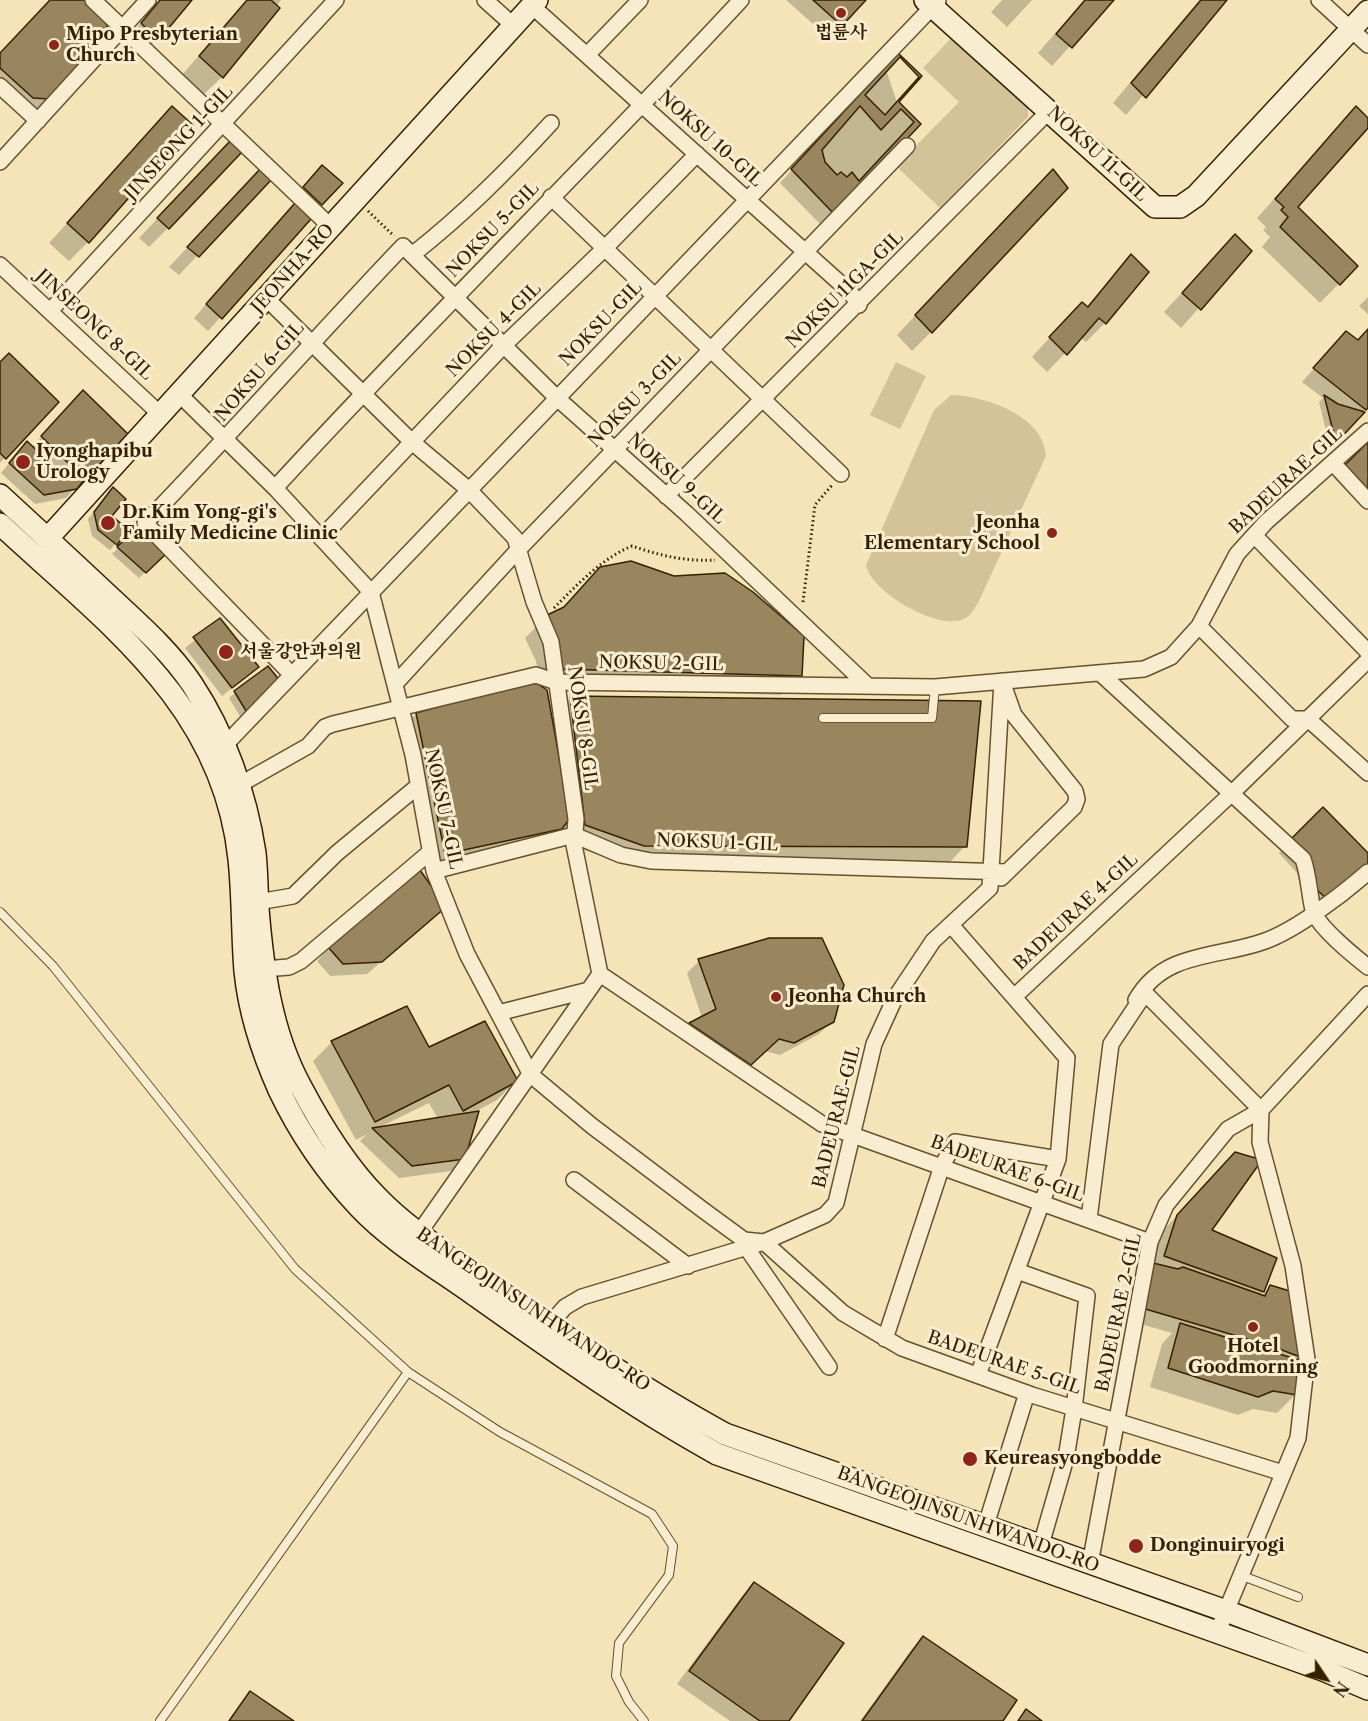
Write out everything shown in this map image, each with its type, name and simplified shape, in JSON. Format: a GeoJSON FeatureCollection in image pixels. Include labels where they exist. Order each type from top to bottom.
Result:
{"type":"FeatureCollection","features":[{"type":"Feature","properties":{"kind":"main road","name":"NOKSU 11-GIL"},"geometry":{"type":"LineString","coordinates":[[932,2],[1155,207],[1180,207],[1196,196],[1368,11]]}},
{"type":"Feature","properties":{"kind":"main road","name":"JEONHA-RO"},"geometry":{"type":"LineString","coordinates":[[48,538],[535,3]]}},
{"type":"Feature","properties":{"kind":"main road","name":"BANGEOJINSUNHWANDO-RO"},"geometry":{"type":"LineString","coordinates":[[0,495],[151,634],[190,681],[224,746],[239,785],[255,855],[264,969],[272,1011],[299,1084],[344,1159],[378,1199],[543,1332],[677,1432],[717,1454],[1368,1689]]}},
{"type":"Feature","properties":{"kind":"main road","name":"BANGEOJINSUNHWANDO-RO"},"geometry":{"type":"LineString","coordinates":[[0,524],[137,650],[175,694],[192,719],[224,792],[233,824],[239,857],[245,973],[261,1047],[281,1093],[326,1170],[362,1210],[408,1248],[543,1332],[725,1434],[1226,1611],[1368,1665]]}},
{"type":"Feature","properties":{"kind":"street"},"geometry":{"type":"LineString","coordinates":[[93,0],[331,227]]}},
{"type":"Feature","properties":{"kind":"street"},"geometry":{"type":"LineString","coordinates":[[0,162],[148,0]]}},
{"type":"Feature","properties":{"kind":"street","name":"JINSEONG 1-GIL"},"geometry":{"type":"LineString","coordinates":[[50,311],[336,0]]}},
{"type":"Feature","properties":{"kind":"street"},"geometry":{"type":"LineString","coordinates":[[485,0],[514,26]]}},
{"type":"Feature","properties":{"kind":"street"},"geometry":{"type":"LineString","coordinates":[[587,55],[640,0]]}},
{"type":"Feature","properties":{"kind":"street","name":"NOKSU 5-GIL"},"geometry":{"type":"LineString","coordinates":[[275,488],[362,393],[551,197],[644,105],[741,0]]}},
{"type":"Feature","properties":{"kind":"street"},"geometry":{"type":"LineString","coordinates":[[1319,0],[1368,45]]}},
{"type":"Feature","properties":{"kind":"street","name":"NOKSU-GIL"},"geometry":{"type":"LineString","coordinates":[[224,746],[932,2]]}},
{"type":"Feature","properties":{"kind":"street","name":"NOKSU 10-GIL"},"geometry":{"type":"LineString","coordinates":[[535,3],[587,55],[851,293],[859,305]]}},
{"type":"Feature","properties":{"kind":"street"},"geometry":{"type":"LineString","coordinates":[[0,86],[38,121]]}},
{"type":"Feature","properties":{"kind":"street","name":"NOKSU 11GA-GIL"},"geometry":{"type":"LineString","coordinates":[[666,496],[859,305],[1050,110]]}},
{"type":"Feature","properties":{"kind":"street","name":"NOKSU 6-GIL"},"geometry":{"type":"LineString","coordinates":[[292,675],[145,523],[225,440],[311,342],[408,250],[455,221],[494,186],[551,123]]}},
{"type":"Feature","properties":{"kind":"street","name":"NOKSU 3-GIL"},"geometry":{"type":"LineString","coordinates":[[395,684],[517,551],[907,146]]}},
{"type":"Feature","properties":{"kind":"street","name":"NOKSU 4-GIL"},"geometry":{"type":"LineString","coordinates":[[321,538],[504,345],[698,154]]}},
{"type":"Feature","properties":{"kind":"street"},"geometry":{"type":"LineString","coordinates":[[551,197],[841,474]]}},
{"type":"Feature","properties":{"kind":"street","name":"NOKSU 9-GIL"},"geometry":{"type":"LineString","coordinates":[[408,250],[557,398],[734,559],[867,686]]}},
{"type":"Feature","properties":{"kind":"street","name":"JINSEONG 8-GIL"},"geometry":{"type":"LineString","coordinates":[[0,265],[160,414]]}},
{"type":"Feature","properties":{"kind":"street","name":"NOKSU 8-GIL"},"geometry":{"type":"LineString","coordinates":[[266,298],[412,442],[469,490],[515,538],[517,551],[538,614],[551,642],[576,819],[574,845],[600,974]]}},
{"type":"Feature","properties":{"kind":"street","name":"NOKSU 7-GIL"},"geometry":{"type":"LineString","coordinates":[[179,394],[275,488],[371,592],[395,684],[434,871],[467,954],[531,1075],[592,1126],[744,1240],[764,1242]]}},
{"type":"Feature","properties":{"kind":"street","name":"BADEURAE-GIL"},"geometry":{"type":"LineString","coordinates":[[543,1332],[565,1307],[582,1297],[764,1242],[825,1215],[832,1209],[841,1187],[851,1133],[874,1044],[895,998],[933,941],[1074,807],[1077,799],[1075,791],[1014,715],[1002,681],[1144,669],[1171,657],[1198,626],[1237,554],[1254,535],[1368,431]]}},
{"type":"Feature","properties":{"kind":"street"},"geometry":{"type":"LineString","coordinates":[[1333,463],[1368,501]]}},
{"type":"Feature","properties":{"kind":"street"},"geometry":{"type":"LineString","coordinates":[[1254,535],[1368,652]]}},
{"type":"Feature","properties":{"kind":"street"},"geometry":{"type":"LineString","coordinates":[[1198,626],[1292,719],[1308,719],[1368,774]]}},
{"type":"Feature","properties":{"kind":"street","name":"BADEURAE 4-GIL"},"geometry":{"type":"LineString","coordinates":[[978,1375],[1058,1159],[1068,1058],[1014,997],[1231,794],[1368,660]]}},
{"type":"Feature","properties":{"kind":"street"},"geometry":{"type":"LineString","coordinates":[[1100,673],[1303,859],[1310,882],[1313,912],[1345,949],[1368,967]]}},
{"type":"Feature","properties":{"kind":"street","name":"NOKSU 2-GIL"},"geometry":{"type":"LineString","coordinates":[[239,785],[308,746],[325,727],[536,675],[556,682],[935,687],[1002,681]]}},
{"type":"Feature","properties":{"kind":"street"},"geometry":{"type":"LineString","coordinates":[[990,888],[1002,681]]}},
{"type":"Feature","properties":{"kind":"street"},"geometry":{"type":"LineString","coordinates":[[258,902],[293,896],[337,853],[418,786]]}},
{"type":"Feature","properties":{"kind":"street"},"geometry":{"type":"LineString","coordinates":[[434,871],[574,835]]}},
{"type":"Feature","properties":{"kind":"street","name":"NOKSU 1-GIL"},"geometry":{"type":"LineString","coordinates":[[574,835],[621,855],[651,861],[1007,872]]}},
{"type":"Feature","properties":{"kind":"street"},"geometry":{"type":"LineString","coordinates":[[264,969],[290,967],[301,961],[430,852]]}},
{"type":"Feature","properties":{"kind":"street"},"geometry":{"type":"LineString","coordinates":[[1089,1219],[1111,1044],[1146,982],[1166,969],[1211,952],[1265,942],[1313,912],[1368,872]]}},
{"type":"Feature","properties":{"kind":"street"},"geometry":{"type":"LineString","coordinates":[[951,925],[1014,997]]}},
{"type":"Feature","properties":{"kind":"street"},"geometry":{"type":"LineString","coordinates":[[419,1233],[600,974],[822,1124],[851,1133]]}},
{"type":"Feature","properties":{"kind":"street"},"geometry":{"type":"LineString","coordinates":[[498,1013],[589,990]]}},
{"type":"Feature","properties":{"kind":"street"},"geometry":{"type":"LineString","coordinates":[[1111,1044],[1145,993],[1261,1110],[1260,1142],[1293,1266],[1306,1359],[1298,1438],[1217,1633]]}},
{"type":"Feature","properties":{"kind":"street","name":"BADEURAE 2-GIL"},"geometry":{"type":"LineString","coordinates":[[1090,1563],[1150,1242],[1167,1205],[1228,1129],[1261,1110],[1368,994]]}},
{"type":"Feature","properties":{"kind":"street","name":"BADEURAE 6-GIL"},"geometry":{"type":"LineString","coordinates":[[851,1133],[1150,1242]]}},
{"type":"Feature","properties":{"kind":"street"},"geometry":{"type":"LineString","coordinates":[[885,1339],[942,1166],[955,1142],[1058,1159]]}},
{"type":"Feature","properties":{"kind":"street"},"geometry":{"type":"LineString","coordinates":[[574,1180],[688,1266]]}},
{"type":"Feature","properties":{"kind":"street","name":"BADEURAE 5-GIL"},"geometry":{"type":"LineString","coordinates":[[764,1242],[843,1312],[902,1348],[1027,1393],[1283,1473]]}},
{"type":"Feature","properties":{"kind":"street"},"geometry":{"type":"LineString","coordinates":[[746,1247],[829,1367]]}},
{"type":"Feature","properties":{"kind":"street"},"geometry":{"type":"LineString","coordinates":[[1017,1271],[1087,1296],[1066,1458],[1041,1545]]}},
{"type":"Feature","properties":{"kind":"street"},"geometry":{"type":"LineString","coordinates":[[986,1525],[1027,1393]]}},
{"type":"Feature","properties":{"kind":"lane"},"geometry":{"type":"LineString","coordinates":[[823,718],[932,718],[935,687]]}},
{"type":"Feature","properties":{"kind":"lane"},"geometry":{"type":"LineString","coordinates":[[0,912],[53,966],[295,1269],[408,1372],[500,1432],[652,1514],[673,1546],[669,1575],[619,1643],[616,1676],[629,1702],[644,1721]]}},
{"type":"Feature","properties":{"kind":"lane"},"geometry":{"type":"LineString","coordinates":[[160,1721],[408,1372]]}},
{"type":"Feature","properties":{"kind":"lane"},"geometry":{"type":"LineString","coordinates":[[1240,1575],[1298,1598]]}},
{"type":"Feature","properties":{"kind":"path"},"geometry":{"type":"LineString","coordinates":[[356,199],[408,250]]}},
{"type":"Feature","properties":{"kind":"path"},"geometry":{"type":"LineString","coordinates":[[801,622],[815,505],[841,474]]}},
{"type":"Feature","properties":{"kind":"path"},"geometry":{"type":"LineString","coordinates":[[538,614],[552,609],[588,574],[619,551],[632,546],[696,561],[734,559]]}},
{"type":"Feature","properties":{"kind":"shaded area"},"geometry":{"type":"Polygon","coordinates":[[[954,35],[1028,103],[1028,117],[940,208],[896,166],[959,102],[923,68],[954,35]]]}},
{"type":"Feature","properties":{"kind":"shaded area"},"geometry":{"type":"Polygon","coordinates":[[[896,362],[926,376],[900,429],[870,415],[896,362]]]}},
{"type":"Feature","properties":{"kind":"shaded area"},"geometry":{"type":"Polygon","coordinates":[[[951,395],[980,399],[1010,410],[1035,429],[1043,442],[1046,456],[979,601],[966,618],[953,621],[938,619],[907,607],[880,587],[866,565],[934,410],[951,395]]]}},
{"type":"Feature","properties":{"kind":"building","name":"Mipo Presbyterian Church"},"geometry":{"type":"Polygon","coordinates":[[[50,0],[87,0],[106,19],[108,37],[49,99],[33,98],[0,68],[0,53],[50,0]]]}},
{"type":"Feature","properties":{"kind":"building"},"geometry":{"type":"Polygon","coordinates":[[[160,0],[192,0],[158,41],[141,23],[160,0]]]}},
{"type":"Feature","properties":{"kind":"building"},"geometry":{"type":"Polygon","coordinates":[[[247,0],[271,0],[280,8],[223,78],[199,56],[247,0]]]}},
{"type":"Feature","properties":{"kind":"building","name":"법륜사"},"geometry":{"type":"Polygon","coordinates":[[[813,0],[866,0],[842,26],[813,0]]]}},
{"type":"Feature","properties":{"kind":"building"},"geometry":{"type":"Polygon","coordinates":[[[1085,0],[1114,0],[1072,48],[1056,34],[1085,0]]]}},
{"type":"Feature","properties":{"kind":"building"},"geometry":{"type":"Polygon","coordinates":[[[1201,0],[1227,0],[1146,98],[1131,83],[1201,0]]]}},
{"type":"Feature","properties":{"kind":"building"},"geometry":{"type":"Polygon","coordinates":[[[898,53],[922,76],[899,102],[921,124],[835,215],[791,169],[898,53]]]}},
{"type":"Feature","properties":{"kind":"building"},"geometry":{"type":"Polygon","coordinates":[[[900,57],[919,77],[885,115],[865,95],[900,57]]]}},
{"type":"Feature","properties":{"kind":"building"},"geometry":{"type":"Polygon","coordinates":[[[172,106],[193,125],[89,243],[67,223],[172,106]]]}},
{"type":"Feature","properties":{"kind":"building"},"geometry":{"type":"Polygon","coordinates":[[[860,106],[881,130],[901,109],[914,122],[859,181],[852,172],[847,177],[841,172],[837,175],[825,162],[822,150],[860,106]]]}},
{"type":"Feature","properties":{"kind":"building"},"geometry":{"type":"Polygon","coordinates":[[[1356,106],[1368,118],[1368,128],[1298,207],[1358,266],[1340,285],[1280,227],[1288,217],[1281,210],[1284,207],[1275,199],[1356,106]]]}},
{"type":"Feature","properties":{"kind":"building"},"geometry":{"type":"Polygon","coordinates":[[[231,140],[242,152],[169,229],[157,218],[231,140]]]}},
{"type":"Feature","properties":{"kind":"building"},"geometry":{"type":"Polygon","coordinates":[[[322,165],[343,183],[322,205],[303,187],[322,165]]]}},
{"type":"Feature","properties":{"kind":"building"},"geometry":{"type":"Polygon","coordinates":[[[261,168],[272,179],[199,257],[187,247],[261,168]]]}},
{"type":"Feature","properties":{"kind":"building"},"geometry":{"type":"Polygon","coordinates":[[[1053,169],[1068,188],[932,333],[915,315],[1053,169]]]}},
{"type":"Feature","properties":{"kind":"building"},"geometry":{"type":"Polygon","coordinates":[[[295,203],[311,219],[222,319],[206,304],[295,203]]]}},
{"type":"Feature","properties":{"kind":"building"},"geometry":{"type":"Polygon","coordinates":[[[1235,234],[1252,251],[1201,310],[1182,293],[1235,234]]]}},
{"type":"Feature","properties":{"kind":"building"},"geometry":{"type":"Polygon","coordinates":[[[1131,254],[1149,272],[1106,324],[1099,318],[1067,355],[1049,337],[1082,302],[1088,307],[1131,254]]]}},
{"type":"Feature","properties":{"kind":"building"},"geometry":{"type":"Polygon","coordinates":[[[1368,329],[1368,408],[1366,410],[1313,368],[1346,331],[1358,340],[1368,329]]]}},
{"type":"Feature","properties":{"kind":"building"},"geometry":{"type":"Polygon","coordinates":[[[9,353],[59,402],[6,459],[0,453],[0,362],[9,353]]]}},
{"type":"Feature","properties":{"kind":"building"},"geometry":{"type":"Polygon","coordinates":[[[83,390],[128,434],[85,480],[41,436],[83,390]]]}},
{"type":"Feature","properties":{"kind":"building"},"geometry":{"type":"Polygon","coordinates":[[[1324,395],[1338,404],[1365,412],[1336,443],[1324,395]]]}},
{"type":"Feature","properties":{"kind":"building"},"geometry":{"type":"Polygon","coordinates":[[[27,441],[66,479],[73,471],[84,480],[77,489],[44,495],[9,463],[27,441]]]}},
{"type":"Feature","properties":{"kind":"building"},"geometry":{"type":"Polygon","coordinates":[[[1368,442],[1368,487],[1364,491],[1342,468],[1368,442]]]}},
{"type":"Feature","properties":{"kind":"building","name":"Dr.Kim Yong-gi's Family Medicine Clinic"},"geometry":{"type":"Polygon","coordinates":[[[113,487],[126,499],[112,516],[129,530],[117,545],[98,530],[94,512],[113,487]]]}},
{"type":"Feature","properties":{"kind":"building"},"geometry":{"type":"Polygon","coordinates":[[[140,525],[167,553],[146,573],[117,547],[140,525]]]}},
{"type":"Feature","properties":{"kind":"building"},"geometry":{"type":"Polygon","coordinates":[[[631,561],[674,576],[725,573],[753,592],[804,636],[802,676],[559,669],[543,617],[564,607],[600,567],[631,561]]]}},
{"type":"Feature","properties":{"kind":"building","name":"서울강안과의원"},"geometry":{"type":"Polygon","coordinates":[[[220,618],[259,667],[232,688],[193,637],[220,618]]]}},
{"type":"Feature","properties":{"kind":"building"},"geometry":{"type":"Polygon","coordinates":[[[268,666],[281,682],[248,714],[234,691],[268,666]]]}},
{"type":"Feature","properties":{"kind":"building"},"geometry":{"type":"Polygon","coordinates":[[[532,680],[547,690],[570,818],[562,829],[445,854],[416,713],[532,680]]]}},
{"type":"Feature","properties":{"kind":"building"},"geometry":{"type":"Polygon","coordinates":[[[570,696],[981,701],[967,847],[644,846],[585,825],[570,696]]]}},
{"type":"Feature","properties":{"kind":"building"},"geometry":{"type":"Polygon","coordinates":[[[1323,807],[1368,853],[1368,868],[1327,899],[1316,889],[1291,839],[1323,807]]]}},
{"type":"Feature","properties":{"kind":"building"},"geometry":{"type":"Polygon","coordinates":[[[420,870],[446,907],[382,962],[343,964],[328,947],[420,870]]]}},
{"type":"Feature","properties":{"kind":"building","name":"Jeonha Church"},"geometry":{"type":"Polygon","coordinates":[[[769,938],[822,938],[844,985],[834,1022],[794,1043],[779,1039],[751,1065],[689,1023],[716,1009],[698,959],[769,938]]]}},
{"type":"Feature","properties":{"kind":"building"},"geometry":{"type":"Polygon","coordinates":[[[407,1006],[429,1047],[485,1021],[518,1081],[463,1111],[449,1085],[375,1122],[331,1041],[407,1006]]]}},
{"type":"Feature","properties":{"kind":"building"},"geometry":{"type":"Polygon","coordinates":[[[479,1111],[465,1159],[412,1166],[372,1128],[479,1111]]]}},
{"type":"Feature","properties":{"kind":"building"},"geometry":{"type":"Polygon","coordinates":[[[1235,1152],[1262,1160],[1212,1230],[1277,1258],[1264,1292],[1164,1256],[1177,1215],[1235,1152]]]}},
{"type":"Feature","properties":{"kind":"building","name":"Hotel Goodmorning"},"geometry":{"type":"Polygon","coordinates":[[[1149,1262],[1178,1269],[1183,1267],[1265,1296],[1270,1285],[1293,1292],[1303,1358],[1274,1347],[1142,1308],[1149,1262]]]}},
{"type":"Feature","properties":{"kind":"building"},"geometry":{"type":"Polygon","coordinates":[[[1180,1323],[1302,1361],[1297,1395],[1273,1391],[1258,1397],[1168,1368],[1180,1323]]]}},
{"type":"Feature","properties":{"kind":"building"},"geometry":{"type":"Polygon","coordinates":[[[754,1582],[844,1643],[789,1721],[760,1721],[689,1671],[754,1582]]]}},
{"type":"Feature","properties":{"kind":"building"},"geometry":{"type":"Polygon","coordinates":[[[923,1636],[1017,1700],[1003,1721],[862,1721],[923,1636]]]}},
{"type":"Feature","properties":{"kind":"building"},"geometry":{"type":"Polygon","coordinates":[[[250,1691],[294,1721],[229,1721],[250,1691]]]}},
{"type":"Feature","properties":{"kind":"building"},"geometry":{"type":"Polygon","coordinates":[[[1026,1709],[1042,1721],[1018,1721],[1026,1709]]]}},
{"type":"Feature","properties":{"kind":"place","name":"법륜사"},"geometry":{"type":"Point","coordinates":[841,13]}},
{"type":"Feature","properties":{"kind":"place","name":"Mipo Presbyterian Church"},"geometry":{"type":"Point","coordinates":[54,45]}},
{"type":"Feature","properties":{"kind":"place","name":"Iyonghapibu Urology"},"geometry":{"type":"Point","coordinates":[23,462]}},
{"type":"Feature","properties":{"kind":"place","name":"Dr.Kim Yong-gi's Family Medicine Clinic"},"geometry":{"type":"Point","coordinates":[108,523]}},
{"type":"Feature","properties":{"kind":"place","name":"Jeonha Elementary School"},"geometry":{"type":"Point","coordinates":[1052,533]}},
{"type":"Feature","properties":{"kind":"place","name":"서울강안과의원"},"geometry":{"type":"Point","coordinates":[226,652]}},
{"type":"Feature","properties":{"kind":"place","name":"Jeonha Church"},"geometry":{"type":"Point","coordinates":[776,997]}},
{"type":"Feature","properties":{"kind":"place","name":"Hotel Goodmorning"},"geometry":{"type":"Point","coordinates":[1253,1327]}},
{"type":"Feature","properties":{"kind":"place","name":"Keureasyongbodde"},"geometry":{"type":"Point","coordinates":[970,1459]}},
{"type":"Feature","properties":{"kind":"place","name":"Donginuiryogi"},"geometry":{"type":"Point","coordinates":[1136,1546]}}]}
